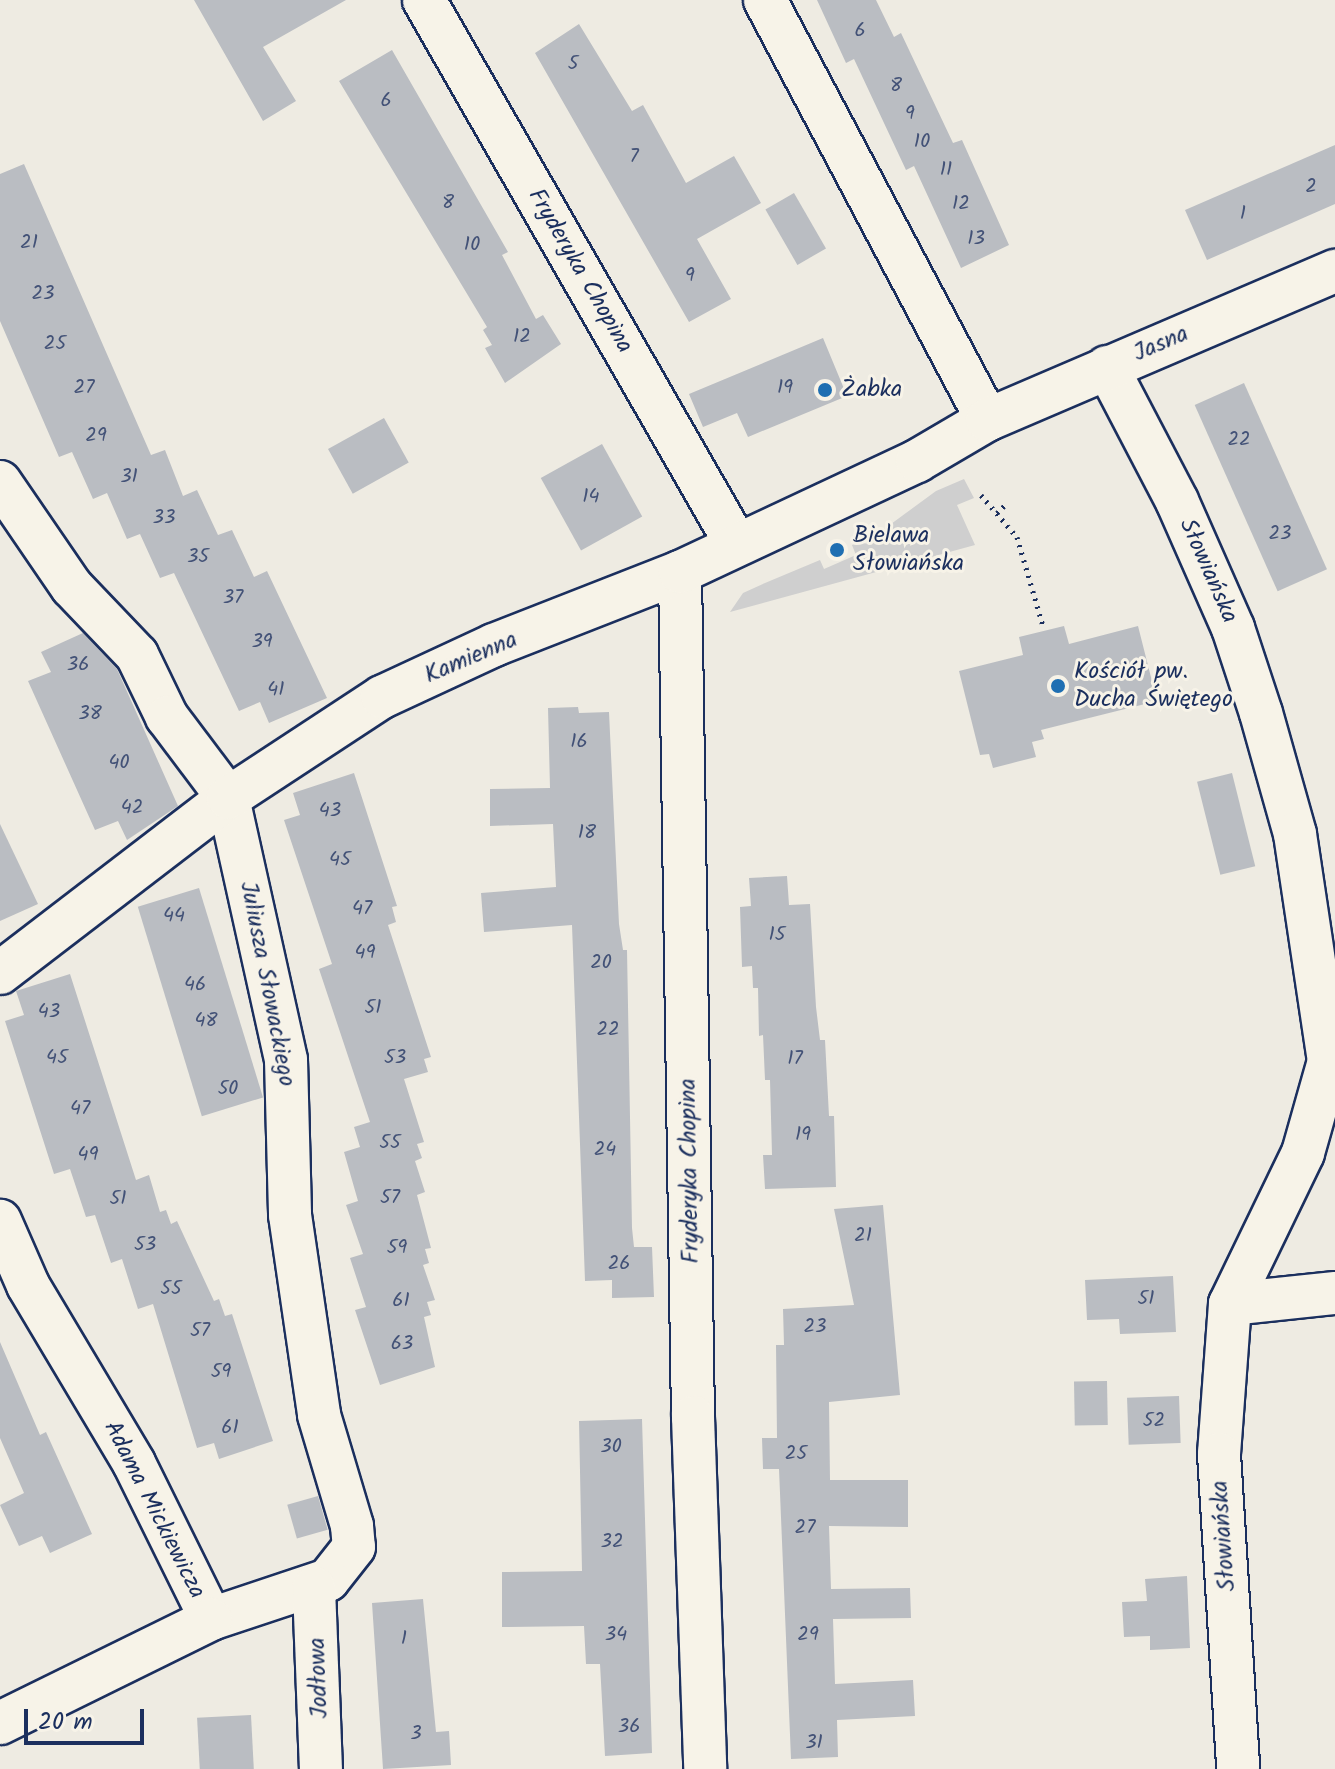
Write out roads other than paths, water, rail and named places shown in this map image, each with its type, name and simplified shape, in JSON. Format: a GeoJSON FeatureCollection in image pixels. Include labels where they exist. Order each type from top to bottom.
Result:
{"type":"FeatureCollection","features":[{"type":"Feature","properties":{"kind":"street","name":"Fryderyka Chopina"},"geometry":{"type":"LineString","coordinates":[[424,0],[735,542]]}},
{"type":"Feature","properties":{"kind":"street"},"geometry":{"type":"LineString","coordinates":[[765,0],[987,420]]}},
{"type":"Feature","properties":{"kind":"street","name":"Jasna"},"geometry":{"type":"LineString","coordinates":[[987,420],[1335,271]]}},
{"type":"Feature","properties":{"kind":"street","name":"Słowiańska"},"geometry":{"type":"LineString","coordinates":[[1107,367],[1177,501],[1233,628],[1320,924],[1332,1076],[1303,1153],[1230,1304],[1219,1454],[1238,1769]]}},
{"type":"Feature","properties":{"kind":"street","name":"Kamienna"},"geometry":{"type":"LineString","coordinates":[[0,973],[228,798],[382,697],[494,645],[680,572],[735,542],[917,461],[987,420]]}},
{"type":"Feature","properties":{"kind":"street","name":"Juliusza Słowackiego"},"geometry":{"type":"LineString","coordinates":[[0,482],[72,587],[137,655],[167,717],[228,798],[286,1060],[290,1215],[319,1415],[352,1526],[354,1547],[328,1580],[314,1588]]}},
{"type":"Feature","properties":{"kind":"street","name":"Fryderyka Chopina"},"geometry":{"type":"LineString","coordinates":[[680,572],[693,1402],[705,1769]]}},
{"type":"Feature","properties":{"kind":"street","name":"Adama Mickiewicza"},"geometry":{"type":"LineString","coordinates":[[0,1221],[28,1285],[134,1463],[211,1619],[314,1588]]}},
{"type":"Feature","properties":{"kind":"street"},"geometry":{"type":"LineString","coordinates":[[1230,1304],[1335,1293]]}},
{"type":"Feature","properties":{"kind":"street","name":"Jodłowa"},"geometry":{"type":"LineString","coordinates":[[314,1588],[321,1769]]}},
{"type":"Feature","properties":{"kind":"street"},"geometry":{"type":"LineString","coordinates":[[0,1723],[211,1619]]}},
{"type":"Feature","properties":{"kind":"place","name":"Żabka"},"geometry":{"type":"Point","coordinates":[825,390]}},
{"type":"Feature","properties":{"kind":"place","name":"Bielawa Słowiańska"},"geometry":{"type":"Point","coordinates":[837,550]}},
{"type":"Feature","properties":{"kind":"place","name":"Kościół pw. Ducha Świętego"},"geometry":{"type":"Point","coordinates":[1058,686]}}]}
